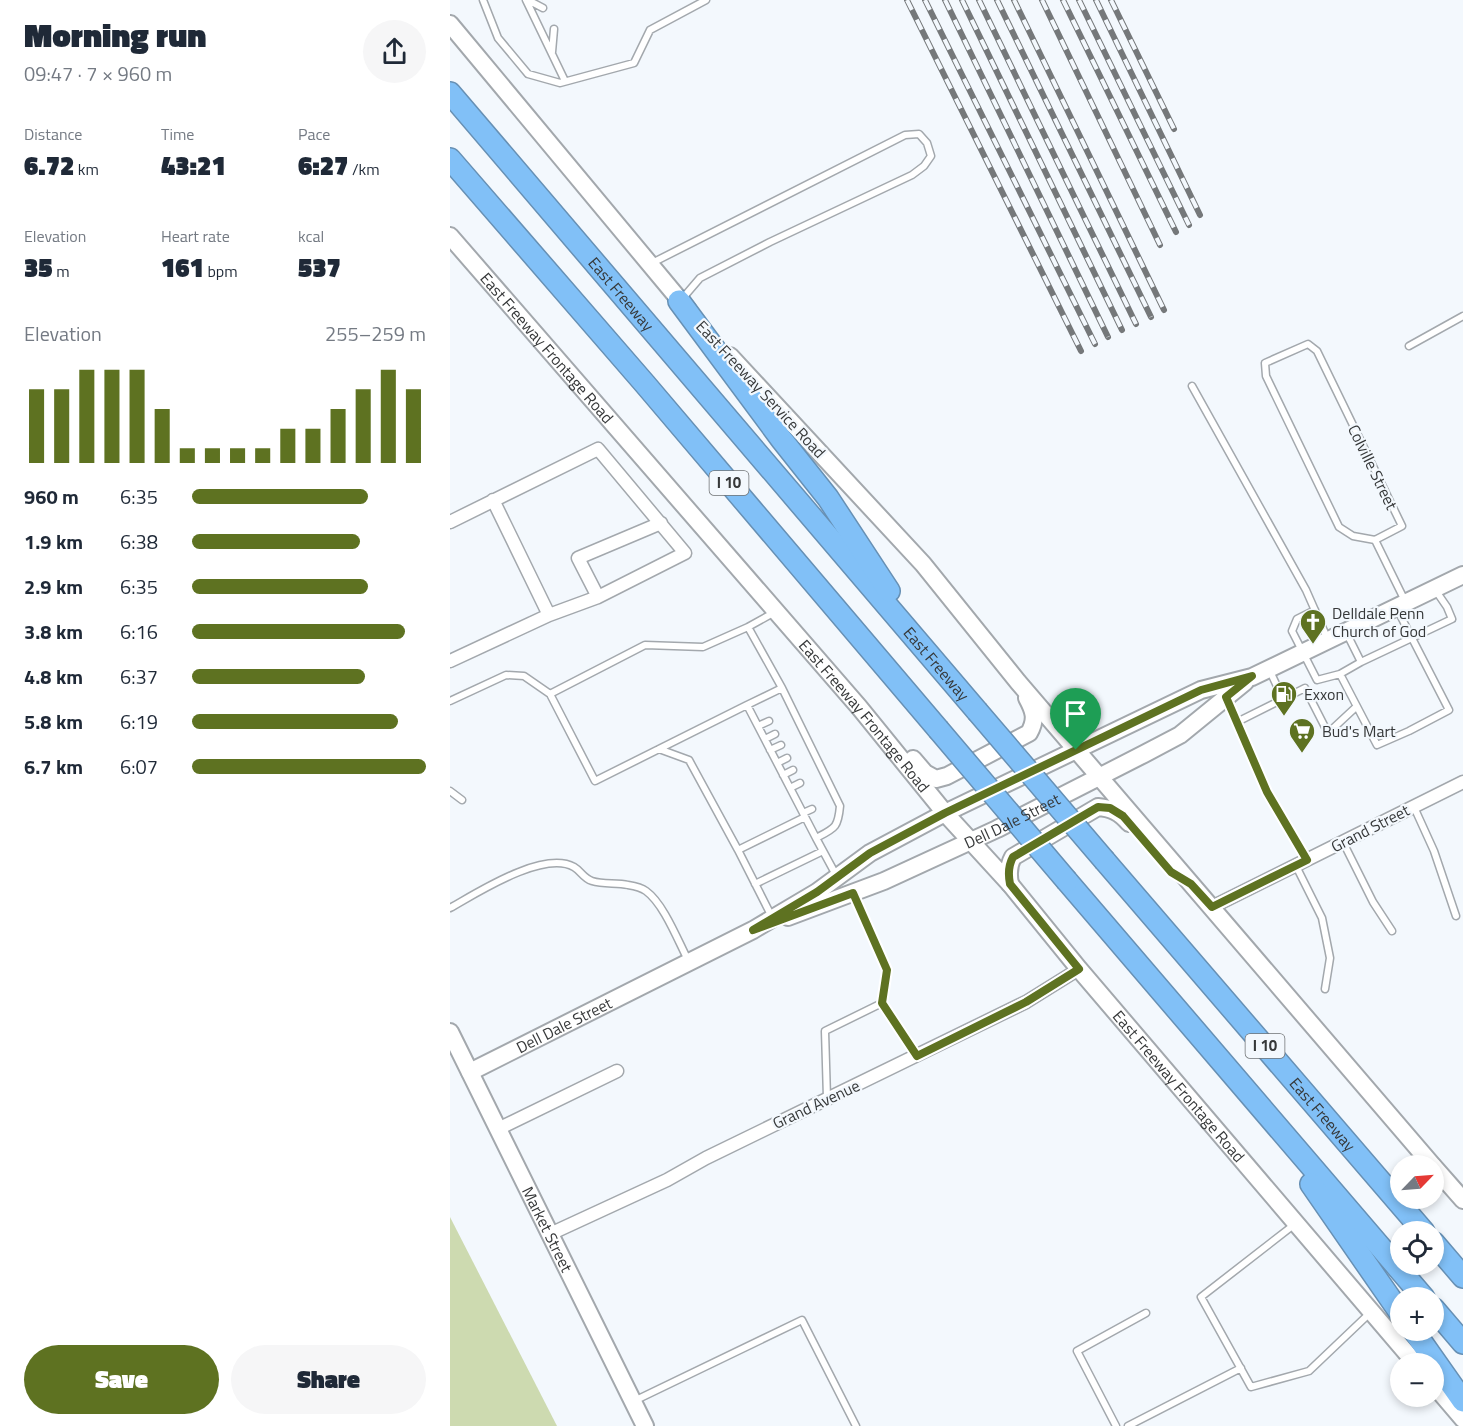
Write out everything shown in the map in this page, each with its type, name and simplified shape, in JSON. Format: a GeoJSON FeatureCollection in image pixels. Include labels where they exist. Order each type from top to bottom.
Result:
{"type":"FeatureCollection","features":[{"type":"Feature","properties":{"kind":"highway","name":"East Freeway"},"geometry":{"type":"LineString","coordinates":[[450,93],[976,711],[1415,1221]]}},
{"type":"Feature","properties":{"kind":"highway","name":"I 10"},"geometry":{"type":"LineString","coordinates":[[450,159],[645,384],[1415,1287]]}},
{"type":"Feature","properties":{"kind":"highway"},"geometry":{"type":"LineString","coordinates":[[450,166],[518,238]]}},
{"type":"Feature","properties":{"kind":"highway"},"geometry":{"type":"LineString","coordinates":[[679,301],[828,498],[939,666]]}},
{"type":"Feature","properties":{"kind":"highway"},"geometry":{"type":"LineString","coordinates":[[1225,1065],[1390,1298]]}},
{"type":"Feature","properties":{"kind":"highway"},"geometry":{"type":"LineString","coordinates":[[1444,1255],[1463,1277]]}},
{"type":"Feature","properties":{"kind":"highway"},"geometry":{"type":"LineString","coordinates":[[1444,1321],[1463,1343]]}},
{"type":"Feature","properties":{"kind":"highway"},"geometry":{"type":"LineString","coordinates":[[1421,1341],[1463,1401]]}},
{"type":"Feature","properties":{"kind":"main road","name":"East Freeway Service Road"},"geometry":{"type":"LineString","coordinates":[[450,24],[679,301],[923,564],[1076,750]]}},
{"type":"Feature","properties":{"kind":"main road","name":"East Freeway Frontage Road"},"geometry":{"type":"LineString","coordinates":[[450,236],[859,707],[945,813],[1010,884],[1079,969],[1407,1353]]}},
{"type":"Feature","properties":{"kind":"main road","name":"Dell Dale Street"},"geometry":{"type":"LineString","coordinates":[[470,1072],[753,930],[837,877],[870,853],[945,813],[1201,690],[1269,669],[1463,575]]}},
{"type":"Feature","properties":{"kind":"main road","name":"Dell Dale Street"},"geometry":{"type":"LineString","coordinates":[[753,930],[885,881],[997,829],[1180,735],[1252,676]]}},
{"type":"Feature","properties":{"kind":"main road"},"geometry":{"type":"LineString","coordinates":[[859,707],[874,718],[925,773],[936,779],[947,776],[1029,733],[1034,725],[1034,712],[1018,682]]}},
{"type":"Feature","properties":{"kind":"main road"},"geometry":{"type":"LineString","coordinates":[[1076,750],[1425,1155]]}},
{"type":"Feature","properties":{"kind":"main road"},"geometry":{"type":"LineString","coordinates":[[1010,884],[1008,873],[1013,857],[1098,807],[1110,808],[1123,816],[1171,872],[1191,884]]}},
{"type":"Feature","properties":{"kind":"main road","name":"Market Street"},"geometry":{"type":"LineString","coordinates":[[450,1032],[645,1426]]}},
{"type":"Feature","properties":{"kind":"main road"},"geometry":{"type":"LineString","coordinates":[[1444,1178],[1463,1200]]}},
{"type":"Feature","properties":{"kind":"main road"},"geometry":{"type":"LineString","coordinates":[[1444,1397],[1463,1419]]}},
{"type":"Feature","properties":{"kind":"street"},"geometry":{"type":"LineString","coordinates":[[450,522],[598,449],[685,553],[598,597],[549,615],[450,662]]}},
{"type":"Feature","properties":{"kind":"street"},"geometry":{"type":"LineString","coordinates":[[493,501],[549,615]]}},
{"type":"Feature","properties":{"kind":"street"},"geometry":{"type":"LineString","coordinates":[[598,597],[578,558],[661,523]]}},
{"type":"Feature","properties":{"kind":"street","name":"Grand Street"},"geometry":{"type":"LineString","coordinates":[[1212,907],[1463,782]]}},
{"type":"Feature","properties":{"kind":"street","name":"Grand Avenue"},"geometry":{"type":"LineString","coordinates":[[550,1234],[667,1180],[827,1098],[1026,1002],[1079,969]]}},
{"type":"Feature","properties":{"kind":"street"},"geometry":{"type":"LineString","coordinates":[[498,1129],[617,1071]]}},
{"type":"Feature","properties":{"kind":"lane"},"geometry":{"type":"LineString","coordinates":[[483,0],[498,38],[528,74],[560,83],[634,63],[650,30],[706,0]]}},
{"type":"Feature","properties":{"kind":"lane"},"geometry":{"type":"LineString","coordinates":[[527,0],[565,81]]}},
{"type":"Feature","properties":{"kind":"lane"},"geometry":{"type":"LineString","coordinates":[[527,0],[543,8]]}},
{"type":"Feature","properties":{"kind":"lane"},"geometry":{"type":"LineString","coordinates":[[552,53],[554,29]]}},
{"type":"Feature","properties":{"kind":"lane"},"geometry":{"type":"LineString","coordinates":[[650,264],[905,135],[919,134],[927,143],[931,156],[924,166],[912,175],[700,278],[679,301]]}},
{"type":"Feature","properties":{"kind":"lane"},"geometry":{"type":"LineString","coordinates":[[1409,346],[1463,316]]}},
{"type":"Feature","properties":{"kind":"lane","name":"Colville Street"},"geometry":{"type":"LineString","coordinates":[[1308,344],[1317,351],[1402,526],[1376,540],[1353,536],[1340,527],[1266,376],[1265,363],[1308,344]]}},
{"type":"Feature","properties":{"kind":"lane"},"geometry":{"type":"LineString","coordinates":[[1192,386],[1306,590],[1328,640]]}},
{"type":"Feature","properties":{"kind":"lane"},"geometry":{"type":"LineString","coordinates":[[1340,674],[1377,745],[1449,710],[1411,639],[1401,605],[1376,540]]}},
{"type":"Feature","properties":{"kind":"lane"},"geometry":{"type":"LineString","coordinates":[[1315,610],[1297,619],[1292,631],[1301,653],[1317,680],[1340,674],[1452,619],[1435,589]]}},
{"type":"Feature","properties":{"kind":"lane"},"geometry":{"type":"LineString","coordinates":[[550,694],[645,645],[703,647],[775,612]]}},
{"type":"Feature","properties":{"kind":"lane"},"geometry":{"type":"LineString","coordinates":[[748,627],[782,688],[799,722],[802,736],[811,747],[840,806],[839,822],[831,831],[816,838]]}},
{"type":"Feature","properties":{"kind":"lane"},"geometry":{"type":"LineString","coordinates":[[1346,632],[1361,662]]}},
{"type":"Feature","properties":{"kind":"lane"},"geometry":{"type":"LineString","coordinates":[[1269,669],[1282,699]]}},
{"type":"Feature","properties":{"kind":"lane"},"geometry":{"type":"LineString","coordinates":[[450,701],[506,675],[524,676],[550,694],[595,781],[782,688]]}},
{"type":"Feature","properties":{"kind":"lane"},"geometry":{"type":"LineString","coordinates":[[1237,722],[1305,688],[1328,733],[1356,707]]}},
{"type":"Feature","properties":{"kind":"lane"},"geometry":{"type":"LineString","coordinates":[[1226,697],[1267,792],[1301,862],[1322,918],[1330,958],[1325,989]]}},
{"type":"Feature","properties":{"kind":"lane"},"geometry":{"type":"LineString","coordinates":[[747,705],[837,877]]}},
{"type":"Feature","properties":{"kind":"lane"},"geometry":{"type":"LineString","coordinates":[[785,713],[792,710]]}},
{"type":"Feature","properties":{"kind":"lane"},"geometry":{"type":"LineString","coordinates":[[758,726],[769,721]]}},
{"type":"Feature","properties":{"kind":"lane"},"geometry":{"type":"LineString","coordinates":[[792,726],[799,722]]}},
{"type":"Feature","properties":{"kind":"lane"},"geometry":{"type":"LineString","coordinates":[[765,739],[775,734]]}},
{"type":"Feature","properties":{"kind":"lane"},"geometry":{"type":"LineString","coordinates":[[770,750],[781,745]]}},
{"type":"Feature","properties":{"kind":"lane"},"geometry":{"type":"LineString","coordinates":[[804,750],[811,747]]}},
{"type":"Feature","properties":{"kind":"lane"},"geometry":{"type":"LineString","coordinates":[[659,749],[689,760],[773,918]]}},
{"type":"Feature","properties":{"kind":"lane"},"geometry":{"type":"LineString","coordinates":[[777,763],[787,758]]}},
{"type":"Feature","properties":{"kind":"lane"},"geometry":{"type":"LineString","coordinates":[[809,763],[817,759]]}},
{"type":"Feature","properties":{"kind":"lane"},"geometry":{"type":"LineString","coordinates":[[783,775],[793,771]]}},
{"type":"Feature","properties":{"kind":"lane"},"geometry":{"type":"LineString","coordinates":[[816,775],[823,772]]}},
{"type":"Feature","properties":{"kind":"lane"},"geometry":{"type":"LineString","coordinates":[[790,788],[800,783]]}},
{"type":"Feature","properties":{"kind":"lane"},"geometry":{"type":"LineString","coordinates":[[822,788],[830,785]]}},
{"type":"Feature","properties":{"kind":"lane"},"geometry":{"type":"LineString","coordinates":[[450,791],[462,800]]}},
{"type":"Feature","properties":{"kind":"lane"},"geometry":{"type":"LineString","coordinates":[[796,800],[806,796]]}},
{"type":"Feature","properties":{"kind":"lane"},"geometry":{"type":"LineString","coordinates":[[829,801],[836,798]]}},
{"type":"Feature","properties":{"kind":"lane"},"geometry":{"type":"LineString","coordinates":[[1414,806],[1434,851],[1456,916]]}},
{"type":"Feature","properties":{"kind":"lane"},"geometry":{"type":"LineString","coordinates":[[738,850],[812,809]]}},
{"type":"Feature","properties":{"kind":"lane"},"geometry":{"type":"LineString","coordinates":[[1343,842],[1372,902],[1392,931]]}},
{"type":"Feature","properties":{"kind":"lane"},"geometry":{"type":"LineString","coordinates":[[755,884],[823,850]]}},
{"type":"Feature","properties":{"kind":"lane"},"geometry":{"type":"LineString","coordinates":[[450,908],[509,877],[540,864],[558,863],[574,867],[583,877],[594,881],[627,884],[645,890],[667,919],[689,963]]}},
{"type":"Feature","properties":{"kind":"lane"},"geometry":{"type":"LineString","coordinates":[[853,893],[887,970],[882,1003],[917,1056]]}},
{"type":"Feature","properties":{"kind":"lane"},"geometry":{"type":"LineString","coordinates":[[827,1098],[825,1031],[882,1003]]}},
{"type":"Feature","properties":{"kind":"lane"},"geometry":{"type":"LineString","coordinates":[[1296,1223],[1201,1297],[1251,1387],[1309,1371],[1372,1312]]}},
{"type":"Feature","properties":{"kind":"lane"},"geometry":{"type":"LineString","coordinates":[[1116,1426],[1077,1351],[1146,1313]]}},
{"type":"Feature","properties":{"kind":"lane"},"geometry":{"type":"LineString","coordinates":[[633,1401],[802,1320],[856,1426]]}},
{"type":"Feature","properties":{"kind":"lane"},"geometry":{"type":"LineString","coordinates":[[1128,1426],[1241,1368]]}},
{"type":"Feature","properties":{"kind":"green space"},"geometry":{"type":"Polygon","coordinates":[[[450,1217],[557,1426],[450,1426],[450,1217]]]}},
{"type":"Feature","properties":{"kind":"railway"},"geometry":{"type":"LineString","coordinates":[[907,0],[1081,351]]}},
{"type":"Feature","properties":{"kind":"railway"},"geometry":{"type":"LineString","coordinates":[[925,0],[1095,344]]}},
{"type":"Feature","properties":{"kind":"railway"},"geometry":{"type":"LineString","coordinates":[[945,0],[1108,337]]}},
{"type":"Feature","properties":{"kind":"railway"},"geometry":{"type":"LineString","coordinates":[[962,0],[1122,330]]}},
{"type":"Feature","properties":{"kind":"railway"},"geometry":{"type":"LineString","coordinates":[[979,0],[1136,324]]}},
{"type":"Feature","properties":{"kind":"railway"},"geometry":{"type":"LineString","coordinates":[[997,0],[1151,317]]}},
{"type":"Feature","properties":{"kind":"railway"},"geometry":{"type":"LineString","coordinates":[[1014,0],[1164,310]]}},
{"type":"Feature","properties":{"kind":"railway"},"geometry":{"type":"LineString","coordinates":[[1042,0],[1160,245]]}},
{"type":"Feature","properties":{"kind":"railway"},"geometry":{"type":"LineString","coordinates":[[1063,0],[1176,232]]}},
{"type":"Feature","properties":{"kind":"railway"},"geometry":{"type":"LineString","coordinates":[[1079,0],[1189,225]]}},
{"type":"Feature","properties":{"kind":"railway"},"geometry":{"type":"LineString","coordinates":[[1096,0],[1200,215]]}},
{"type":"Feature","properties":{"kind":"railway"},"geometry":{"type":"LineString","coordinates":[[1111,0],[1174,129]]}},
{"type":"Feature","properties":{"kind":"place","name":"Delldale Penn Church of God"},"geometry":{"type":"Point","coordinates":[1313,645]}},
{"type":"Feature","properties":{"kind":"place","name":"Exxon"},"geometry":{"type":"Point","coordinates":[1284,717]}},
{"type":"Feature","properties":{"kind":"place","name":"Bud's Mart"},"geometry":{"type":"Point","coordinates":[1302,754]}},
{"type":"Feature","properties":{"kind":"route"},"geometry":{"type":"LineString","coordinates":[[1252,676],[1226,697],[1267,792],[1307,860],[1212,907],[1191,884],[1171,872],[1123,816],[1110,808],[1098,807],[1013,857],[1008,873],[1010,884],[1079,969],[1026,1002],[917,1056],[882,1003],[887,970],[853,893],[753,930],[817,892],[870,853],[945,813],[1076,750],[1201,690],[1252,676]]}}]}
